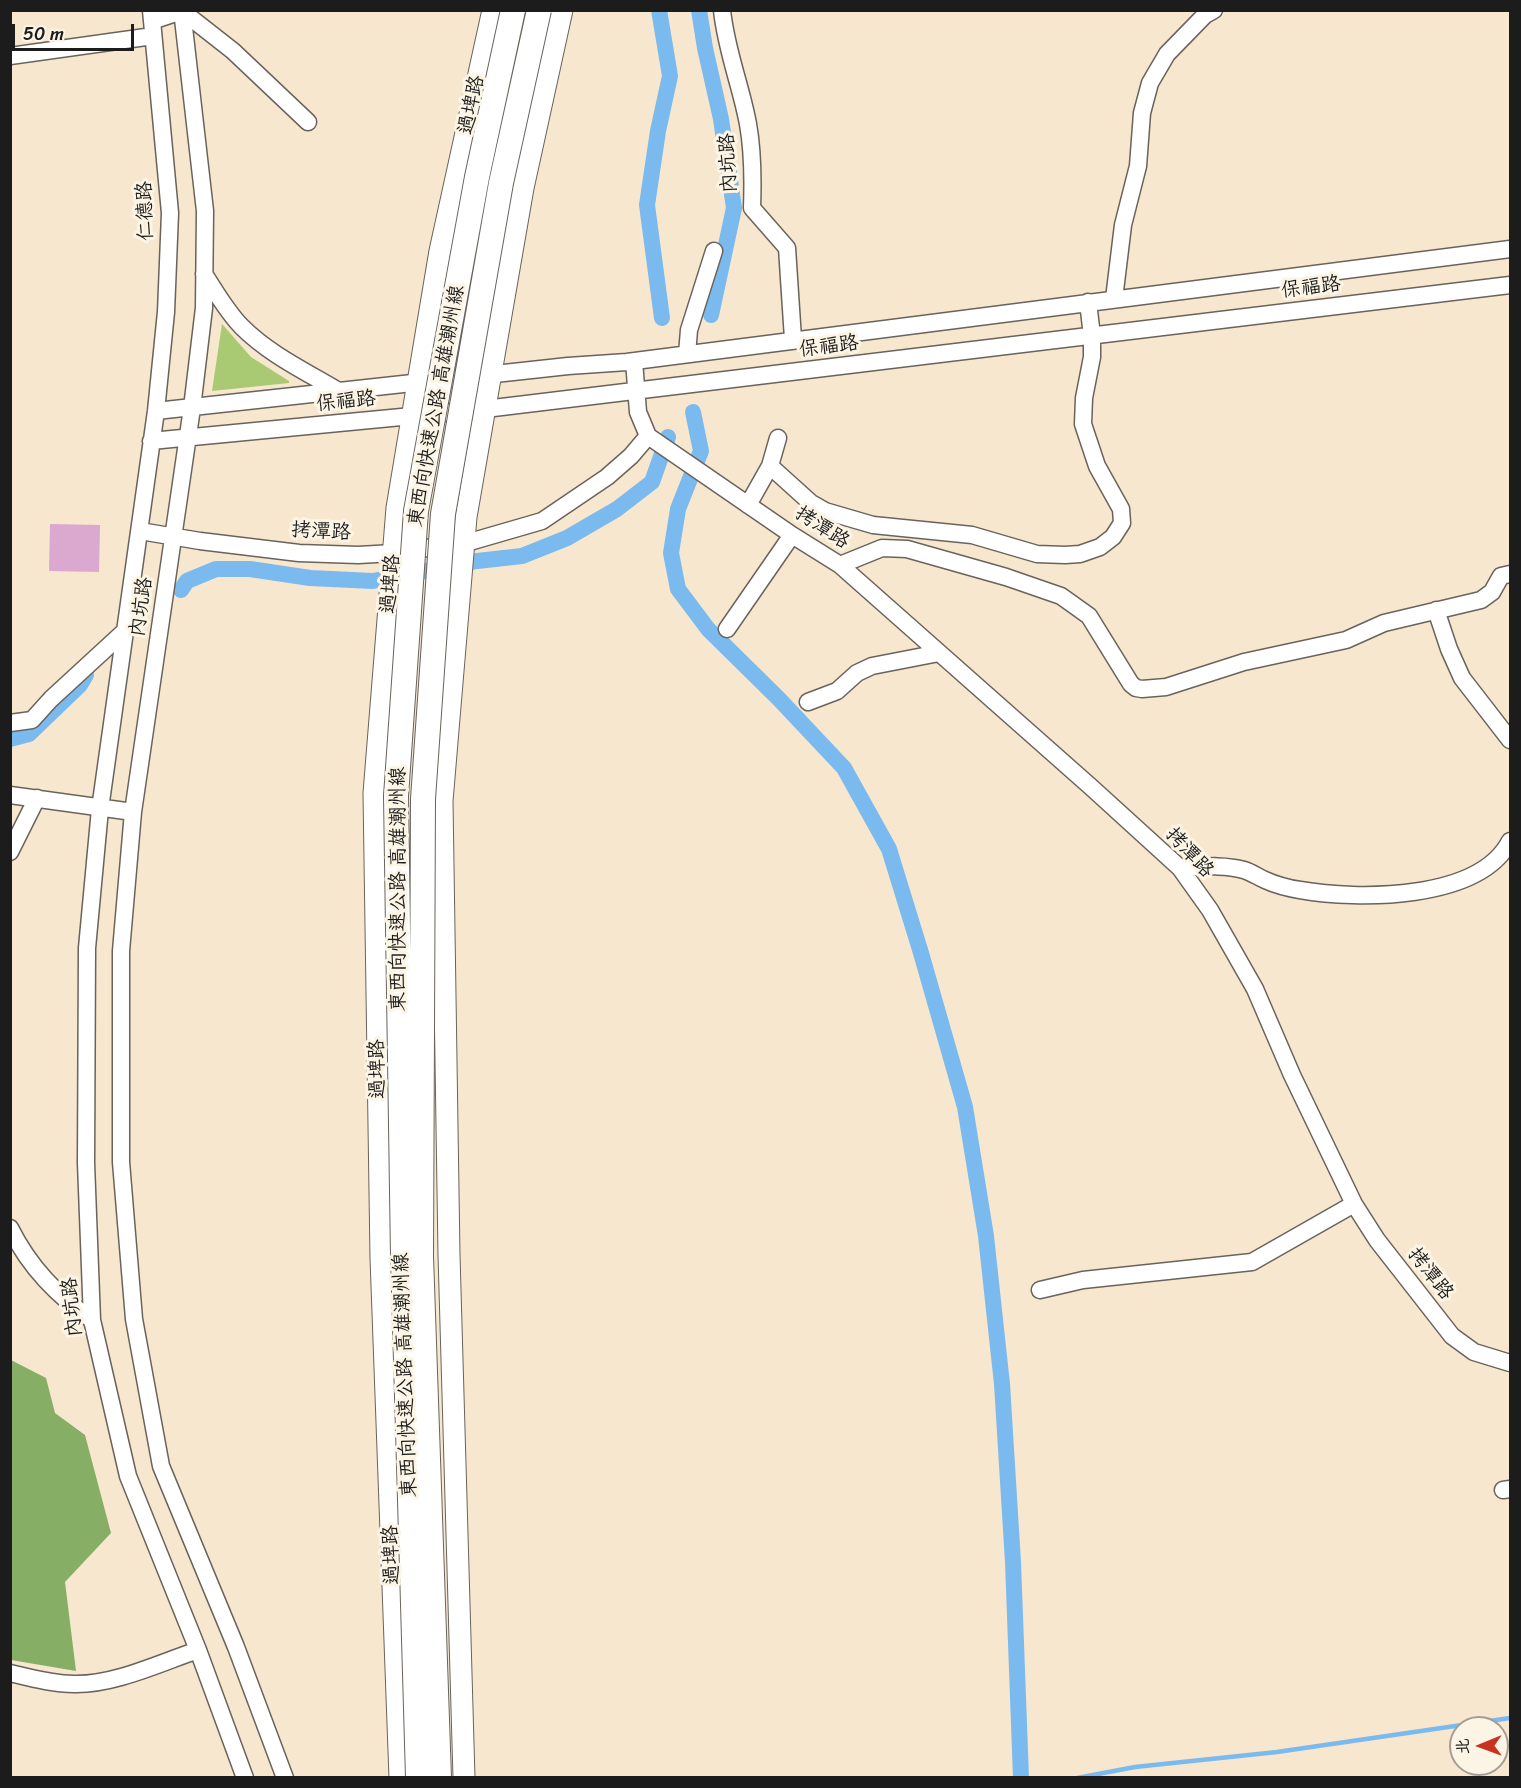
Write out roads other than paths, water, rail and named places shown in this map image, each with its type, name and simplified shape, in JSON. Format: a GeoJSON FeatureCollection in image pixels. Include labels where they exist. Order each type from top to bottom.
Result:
{"type":"FeatureCollection","features":[{"type":"Feature","properties":{"kind":"highway","name":"東西向快速公路 高雄潮州線"},"geometry":{"type":"LineString","coordinates":[[418,1778],[403,1257],[396,796],[416,511],[477,177],[513,10]]}},
{"type":"Feature","properties":{"kind":"highway","name":"東西向快速公路 高雄潮州線"},"geometry":{"type":"LineString","coordinates":[[439,1778],[421,1256],[423,799],[443,514],[501,183],[539,10]]}},
{"type":"Feature","properties":{"kind":"main road","name":"過埤路"},"geometry":{"type":"LineString","coordinates":[[400,1778],[382,1270],[374,793],[397,508],[440,251],[493,10]]}},
{"type":"Feature","properties":{"kind":"main road"},"geometry":{"type":"LineString","coordinates":[[464,1778],[449,1255],[442,801],[466,517],[523,188],[562,10]]}},
{"type":"Feature","properties":{"kind":"street","name":"內坑路"},"geometry":{"type":"LineString","coordinates":[[722,10],[724,33],[748,125],[753,181],[752,208],[787,248],[793,339]]}},
{"type":"Feature","properties":{"kind":"street"},"geometry":{"type":"LineString","coordinates":[[1114,299],[1122,225],[1138,166],[1142,113],[1150,83],[1167,54],[1205,15],[1214,10]]}},
{"type":"Feature","properties":{"kind":"street"},"geometry":{"type":"LineString","coordinates":[[10,56],[152,23],[182,11]]}},
{"type":"Feature","properties":{"kind":"street"},"geometry":{"type":"LineString","coordinates":[[182,11],[233,51],[308,122]]}},
{"type":"Feature","properties":{"kind":"street"},"geometry":{"type":"LineString","coordinates":[[182,11],[205,211],[204,308],[192,408]]}},
{"type":"Feature","properties":{"kind":"street","name":"仁德路"},"geometry":{"type":"LineString","coordinates":[[152,23],[170,213],[166,312],[156,411]]}},
{"type":"Feature","properties":{"kind":"street","name":"保福路"},"geometry":{"type":"LineString","coordinates":[[156,411],[634,361],[1510,249]]}},
{"type":"Feature","properties":{"kind":"street"},"geometry":{"type":"LineString","coordinates":[[687,354],[689,330],[714,250]]}},
{"type":"Feature","properties":{"kind":"street"},"geometry":{"type":"LineString","coordinates":[[204,274],[230,314],[243,328],[272,352],[340,392]]}},
{"type":"Feature","properties":{"kind":"street","name":"保福路"},"geometry":{"type":"LineString","coordinates":[[151,441],[484,410],[1510,285]]}},
{"type":"Feature","properties":{"kind":"street"},"geometry":{"type":"LineString","coordinates":[[770,466],[811,502],[825,511],[873,525],[972,535],[1037,554],[1065,555],[1100,547],[1113,537],[1122,523],[1121,509],[1097,466],[1083,424],[1084,398],[1092,357],[1088,302]]}},
{"type":"Feature","properties":{"kind":"street"},"geometry":{"type":"LineString","coordinates":[[634,361],[638,412],[651,439]]}},
{"type":"Feature","properties":{"kind":"street","name":"內坑路"},"geometry":{"type":"LineString","coordinates":[[192,408],[133,812],[121,951],[121,1162],[134,1319],[161,1466],[236,1647],[285,1778]]}},
{"type":"Feature","properties":{"kind":"street","name":"內坑路"},"geometry":{"type":"LineString","coordinates":[[156,411],[100,808],[87,948],[86,1163],[92,1320],[128,1476],[198,1650],[244,1778]]}},
{"type":"Feature","properties":{"kind":"street"},"geometry":{"type":"LineString","coordinates":[[748,505],[770,466],[778,438]]}},
{"type":"Feature","properties":{"kind":"street","name":"拷潭路"},"geometry":{"type":"LineString","coordinates":[[140,531],[299,553],[393,559],[464,546],[542,521],[607,477],[651,439],[840,565],[1092,787],[1180,868],[1210,910],[1255,989],[1292,1075],[1354,1204],[1377,1240],[1452,1336],[1474,1352],[1510,1363]]}},
{"type":"Feature","properties":{"kind":"street"},"geometry":{"type":"LineString","coordinates":[[727,629],[792,535]]}},
{"type":"Feature","properties":{"kind":"street"},"geometry":{"type":"LineString","coordinates":[[840,565],[882,548],[907,549],[1006,577],[1061,596],[1089,616],[1131,684],[1136,688],[1166,687],[1244,662],[1346,640],[1384,623],[1481,600],[1492,592],[1501,576],[1510,574]]}},
{"type":"Feature","properties":{"kind":"street"},"geometry":{"type":"LineString","coordinates":[[1436,610],[1462,678],[1510,740]]}},
{"type":"Feature","properties":{"kind":"street","name":"內坑路"},"geometry":{"type":"LineString","coordinates":[[10,723],[32,720],[51,699],[126,630]]}},
{"type":"Feature","properties":{"kind":"street"},"geometry":{"type":"LineString","coordinates":[[808,702],[837,691],[857,673],[872,666],[939,653]]}},
{"type":"Feature","properties":{"kind":"street"},"geometry":{"type":"LineString","coordinates":[[10,795],[133,812]]}},
{"type":"Feature","properties":{"kind":"street"},"geometry":{"type":"LineString","coordinates":[[10,852],[37,798]]}},
{"type":"Feature","properties":{"kind":"street"},"geometry":{"type":"LineString","coordinates":[[1180,868],[1215,866],[1244,870],[1281,886],[1332,894],[1394,893],[1429,890],[1468,878],[1505,852],[1510,841]]}},
{"type":"Feature","properties":{"kind":"street"},"geometry":{"type":"LineString","coordinates":[[1040,1290],[1083,1280],[1252,1262],[1354,1204]]}},
{"type":"Feature","properties":{"kind":"street"},"geometry":{"type":"LineString","coordinates":[[10,1228],[43,1279],[67,1303],[92,1320]]}},
{"type":"Feature","properties":{"kind":"street"},"geometry":{"type":"LineString","coordinates":[[10,1673],[40,1680],[75,1684],[108,1680],[198,1650]]}},
{"type":"Feature","properties":{"kind":"waterway"},"geometry":{"type":"LineString","coordinates":[[659,10],[670,76],[658,131],[647,205],[662,318]]}},
{"type":"Feature","properties":{"kind":"waterway"},"geometry":{"type":"LineString","coordinates":[[699,10],[721,119],[734,208],[711,315]]}},
{"type":"Feature","properties":{"kind":"waterway"},"geometry":{"type":"LineString","coordinates":[[693,412],[701,451],[678,509],[671,553],[678,589],[708,629],[844,768],[889,849],[965,1107],[986,1236],[1002,1384],[1013,1562],[1021,1778]]}},
{"type":"Feature","properties":{"kind":"waterway"},"geometry":{"type":"LineString","coordinates":[[181,590],[187,581],[216,569],[250,569],[310,578],[373,581],[477,561],[522,556],[567,538],[617,509],[652,482],[668,437]]}},
{"type":"Feature","properties":{"kind":"waterway"},"geometry":{"type":"LineString","coordinates":[[10,739],[29,734],[80,685],[86,675]]}},
{"type":"Feature","properties":{"kind":"waterway"},"geometry":{"type":"LineString","coordinates":[[1077,1778],[1135,1767],[1277,1752],[1510,1718]]}}]}
